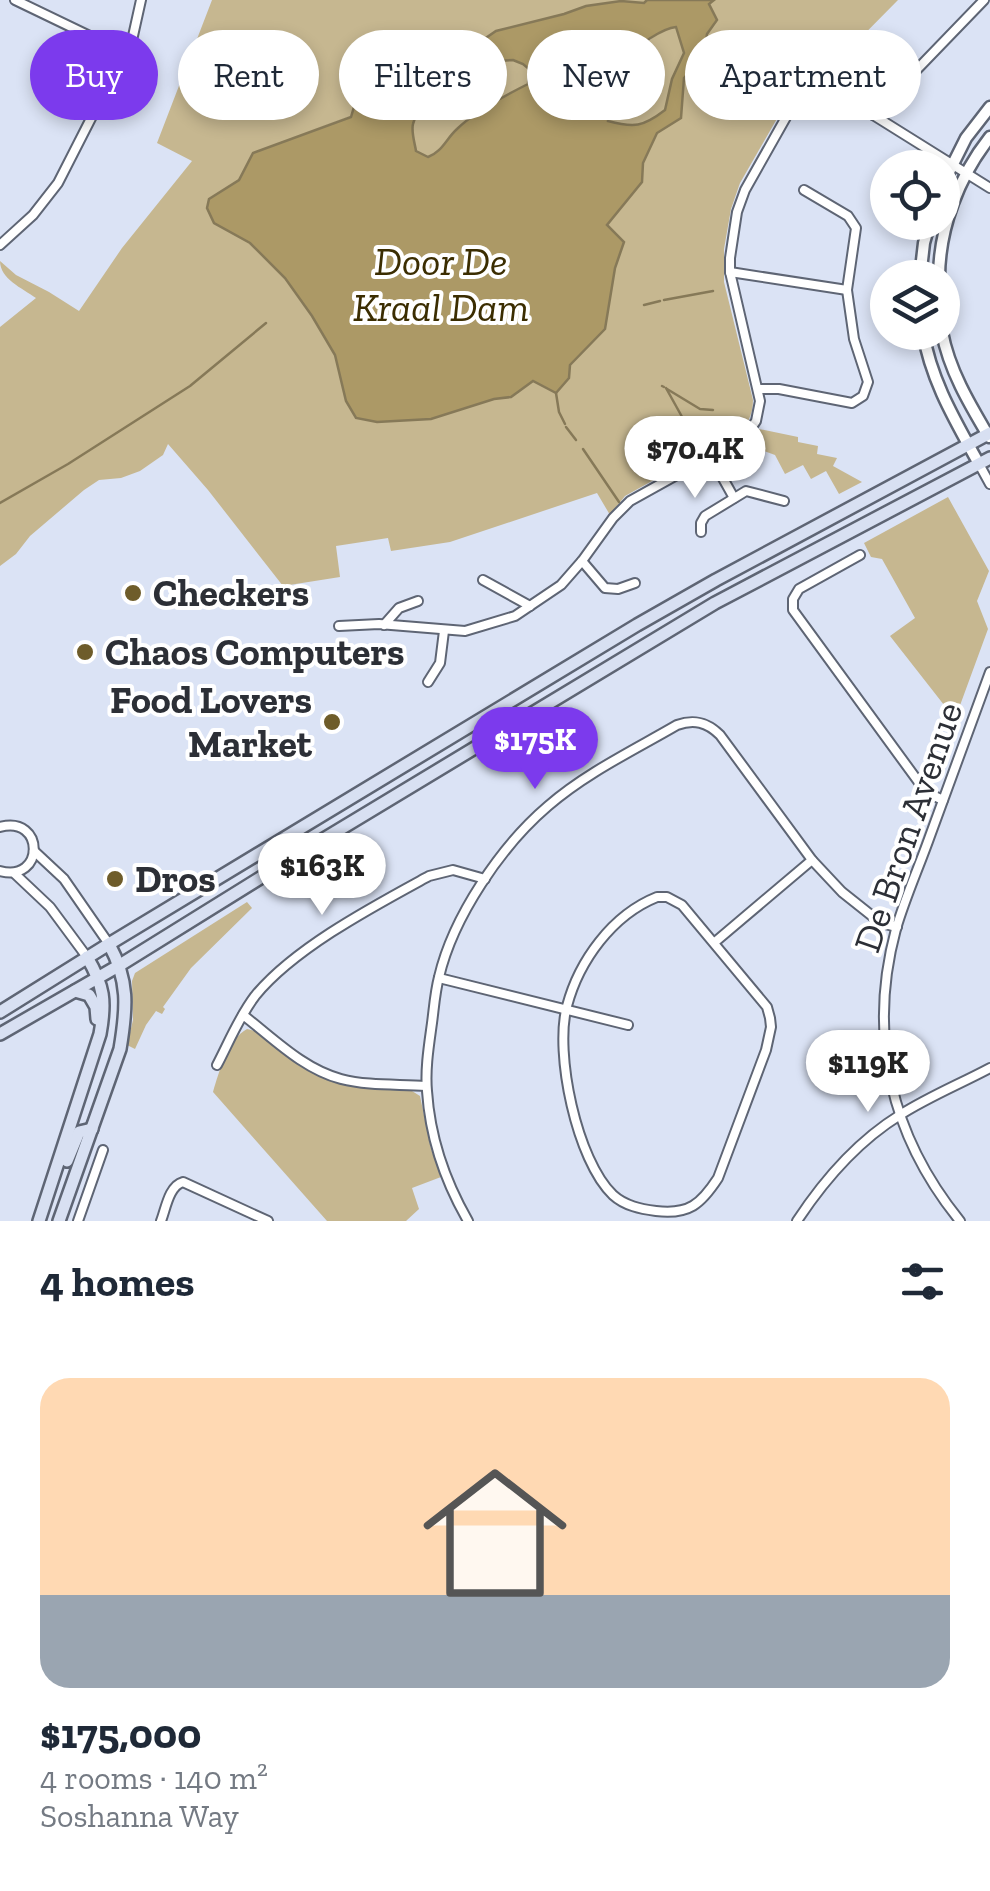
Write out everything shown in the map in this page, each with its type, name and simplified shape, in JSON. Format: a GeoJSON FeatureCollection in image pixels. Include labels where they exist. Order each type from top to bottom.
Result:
{"type":"FeatureCollection","features":[{"type":"Feature","properties":{"kind":"main road"},"geometry":{"type":"LineString","coordinates":[[0,1012],[637,625],[989,435]]}},
{"type":"Feature","properties":{"kind":"main road"},"geometry":{"type":"LineString","coordinates":[[0,1034],[664,633],[984,461]]}},
{"type":"Feature","properties":{"kind":"main road"},"geometry":{"type":"LineString","coordinates":[[59,1221],[120,1048],[125,996],[120,965],[109,944]]}},
{"type":"Feature","properties":{"kind":"main road"},"geometry":{"type":"LineString","coordinates":[[39,1221],[97,1046],[102,986],[87,957]]}},
{"type":"Feature","properties":{"kind":"main road"},"geometry":{"type":"LineString","coordinates":[[76,991],[89,995],[96,1007],[97,1046]]}},
{"type":"Feature","properties":{"kind":"main road"},"geometry":{"type":"LineString","coordinates":[[56,1174],[68,1160],[80,1132],[92,1129]]}},
{"type":"Feature","properties":{"kind":"street"},"geometry":{"type":"LineString","coordinates":[[15,0],[76,30]]}},
{"type":"Feature","properties":{"kind":"street"},"geometry":{"type":"LineString","coordinates":[[135,30],[141,0]]}},
{"type":"Feature","properties":{"kind":"street"},"geometry":{"type":"LineString","coordinates":[[921,65],[984,0]]}},
{"type":"Feature","properties":{"kind":"street"},"geometry":{"type":"LineString","coordinates":[[960,150],[990,107]]}},
{"type":"Feature","properties":{"kind":"street"},"geometry":{"type":"LineString","coordinates":[[0,245],[54,188],[90,120]]}},
{"type":"Feature","properties":{"kind":"street"},"geometry":{"type":"LineString","coordinates":[[339,626],[384,624],[444,631],[471,630],[502,622],[556,589],[630,501],[745,437],[760,408],[730,272],[737,212],[744,190],[785,120]]}},
{"type":"Feature","properties":{"kind":"street"},"geometry":{"type":"LineString","coordinates":[[880,120],[929,150]]}},
{"type":"Feature","properties":{"kind":"street"},"geometry":{"type":"LineString","coordinates":[[940,260],[953,203],[990,137]]}},
{"type":"Feature","properties":{"kind":"street"},"geometry":{"type":"LineString","coordinates":[[960,169],[990,188]]}},
{"type":"Feature","properties":{"kind":"street"},"geometry":{"type":"LineString","coordinates":[[758,389],[852,402],[860,399],[868,382],[854,339],[847,290],[856,228],[848,216],[804,190]]}},
{"type":"Feature","properties":{"kind":"street"},"geometry":{"type":"LineString","coordinates":[[730,272],[847,290]]}},
{"type":"Feature","properties":{"kind":"street"},"geometry":{"type":"LineString","coordinates":[[928,350],[942,396],[969,445],[984,461],[990,484]]}},
{"type":"Feature","properties":{"kind":"street"},"geometry":{"type":"LineString","coordinates":[[948,350],[957,378],[989,435]]}},
{"type":"Feature","properties":{"kind":"street"},"geometry":{"type":"LineString","coordinates":[[711,457],[734,498]]}},
{"type":"Feature","properties":{"kind":"street"},"geometry":{"type":"LineString","coordinates":[[701,532],[703,518],[749,491],[784,502]]}},
{"type":"Feature","properties":{"kind":"street"},"geometry":{"type":"LineString","coordinates":[[860,555],[799,589],[793,599],[795,616],[924,788],[943,800]]}},
{"type":"Feature","properties":{"kind":"street"},"geometry":{"type":"LineString","coordinates":[[582,561],[605,588],[618,589],[634,583]]}},
{"type":"Feature","properties":{"kind":"street"},"geometry":{"type":"LineString","coordinates":[[483,580],[530,606]]}},
{"type":"Feature","properties":{"kind":"street"},"geometry":{"type":"LineString","coordinates":[[384,624],[399,608],[418,602]]}},
{"type":"Feature","properties":{"kind":"street"},"geometry":{"type":"LineString","coordinates":[[428,682],[440,664],[444,631]]}},
{"type":"Feature","properties":{"kind":"street","name":"De Bron Avenue"},"geometry":{"type":"LineString","coordinates":[[960,1221],[924,1171],[899,1115],[887,1065],[883,1018],[886,972],[896,927],[990,672]]}},
{"type":"Feature","properties":{"kind":"street"},"geometry":{"type":"LineString","coordinates":[[468,1221],[440,1158],[426,1086],[438,978],[485,879],[510,844],[550,804],[677,725],[706,724],[716,730],[812,860],[842,892],[881,923],[896,927]]}},
{"type":"Feature","properties":{"kind":"street"},"geometry":{"type":"LineString","coordinates":[[0,828],[8,825],[25,830],[31,836],[34,852],[28,866],[14,873],[0,871]]}},
{"type":"Feature","properties":{"kind":"street"},"geometry":{"type":"LineString","coordinates":[[34,852],[64,879],[109,944]]}},
{"type":"Feature","properties":{"kind":"street"},"geometry":{"type":"LineString","coordinates":[[716,942],[812,860]]}},
{"type":"Feature","properties":{"kind":"street"},"geometry":{"type":"LineString","coordinates":[[217,1065],[256,996],[295,958],[429,876],[453,870],[485,879]]}},
{"type":"Feature","properties":{"kind":"street"},"geometry":{"type":"LineString","coordinates":[[14,873],[50,907],[87,957]]}},
{"type":"Feature","properties":{"kind":"street"},"geometry":{"type":"LineString","coordinates":[[668,897],[677,901],[716,942],[767,1007],[771,1027],[766,1050],[718,1178],[703,1200],[670,1212],[637,1208],[624,1203],[607,1188],[583,1142],[567,1087],[566,1010],[574,987],[602,938],[653,899],[668,897]]}},
{"type":"Feature","properties":{"kind":"street"},"geometry":{"type":"LineString","coordinates":[[438,978],[628,1025]]}},
{"type":"Feature","properties":{"kind":"street"},"geometry":{"type":"LineString","coordinates":[[243,1015],[303,1061],[330,1076],[426,1086]]}},
{"type":"Feature","properties":{"kind":"street"},"geometry":{"type":"LineString","coordinates":[[797,1221],[835,1172],[899,1115],[990,1068]]}},
{"type":"Feature","properties":{"kind":"street"},"geometry":{"type":"LineString","coordinates":[[78,1221],[103,1150]]}},
{"type":"Feature","properties":{"kind":"street"},"geometry":{"type":"LineString","coordinates":[[162,1221],[173,1188],[183,1182],[268,1221]]}},
{"type":"Feature","properties":{"kind":"shaded area"},"geometry":{"type":"Polygon","coordinates":[[[212,0],[647,0],[586,6],[500,30],[339,30],[340,120],[253,153],[239,180],[219,193],[214,223],[250,243],[285,278],[335,355],[346,401],[431,419],[511,397],[533,381],[570,365],[605,329],[615,268],[624,242],[607,225],[642,182],[643,163],[657,133],[681,118],[685,77],[685,120],[776,120],[740,183],[724,249],[724,282],[753,400],[743,428],[625,496],[610,515],[597,493],[450,542],[391,551],[388,538],[336,546],[340,577],[283,586],[168,444],[163,455],[140,471],[99,480],[84,490],[0,566],[0,327],[36,298],[8,278],[0,261],[16,275],[79,311],[122,248],[192,161],[157,143],[178,88],[178,120],[319,120],[319,30],[200,30],[212,0]]]}},
{"type":"Feature","properties":{"kind":"shaded area"},"geometry":{"type":"Polygon","coordinates":[[[714,0],[898,0],[868,30],[710,30],[717,20],[708,4],[714,0]]]}},
{"type":"Feature","properties":{"kind":"shaded area"},"geometry":{"type":"Polygon","coordinates":[[[676,27],[684,53],[672,79],[665,110],[662,30],[676,27]]]}},
{"type":"Feature","properties":{"kind":"shaded area"},"geometry":{"type":"Polygon","coordinates":[[[507,60],[527,67],[527,85],[507,97],[507,60]]]}},
{"type":"Feature","properties":{"kind":"shaded area"},"geometry":{"type":"Polygon","coordinates":[[[414,120],[471,120],[455,130],[437,154],[428,158],[416,151],[414,120]]]}},
{"type":"Feature","properties":{"kind":"shaded area"},"geometry":{"type":"Polygon","coordinates":[[[607,120],[650,120],[624,125],[607,120]]]}},
{"type":"Feature","properties":{"kind":"shaded area"},"geometry":{"type":"Polygon","coordinates":[[[759,429],[798,437],[798,442],[818,446],[817,454],[837,458],[833,466],[862,482],[839,494],[826,471],[811,479],[803,465],[785,474],[775,455],[745,444],[759,429]]]}},
{"type":"Feature","properties":{"kind":"shaded area"},"geometry":{"type":"Polygon","coordinates":[[[948,497],[989,571],[977,601],[988,629],[955,719],[890,636],[915,618],[882,559],[871,557],[864,543],[948,497]]]}},
{"type":"Feature","properties":{"kind":"shaded area"},"geometry":{"type":"Polygon","coordinates":[[[247,902],[252,908],[191,968],[162,1014],[156,1011],[146,1025],[135,1049],[127,1045],[133,1020],[135,973],[247,902]]]}},
{"type":"Feature","properties":{"kind":"shaded area"},"geometry":{"type":"Polygon","coordinates":[[[247,1029],[264,1036],[310,1071],[330,1081],[412,1091],[420,1096],[441,1177],[412,1188],[419,1209],[406,1221],[327,1221],[213,1092],[229,1048],[247,1029]]]}},
{"type":"Feature","properties":{"kind":"water","name":"Door De Kraal Dam"},"geometry":{"type":"Polygon","coordinates":[[[714,0],[709,4],[717,20],[710,30],[685,30],[685,77],[681,118],[657,133],[643,163],[642,182],[607,225],[624,242],[615,268],[605,329],[570,365],[569,378],[556,393],[533,381],[511,397],[431,419],[377,422],[356,418],[346,401],[335,355],[312,316],[285,278],[250,243],[214,223],[207,208],[209,199],[239,180],[253,153],[343,120],[415,120],[412,131],[416,151],[428,157],[467,120],[507,120],[507,95],[527,85],[527,120],[608,120],[625,125],[665,120],[672,79],[684,53],[676,27],[665,31],[527,30],[527,67],[507,60],[507,30],[500,30],[586,6],[621,1],[714,0]]]}},
{"type":"Feature","properties":{"kind":"waterway"},"geometry":{"type":"LineString","coordinates":[[664,300],[713,291]]}},
{"type":"Feature","properties":{"kind":"waterway"},"geometry":{"type":"LineString","coordinates":[[644,305],[660,301]]}},
{"type":"Feature","properties":{"kind":"waterway"},"geometry":{"type":"LineString","coordinates":[[0,503],[190,386],[266,323]]}},
{"type":"Feature","properties":{"kind":"waterway"},"geometry":{"type":"LineString","coordinates":[[666,388],[696,442]]}},
{"type":"Feature","properties":{"kind":"waterway"},"geometry":{"type":"LineString","coordinates":[[667,389],[700,409],[713,410]]}},
{"type":"Feature","properties":{"kind":"waterway"},"geometry":{"type":"LineString","coordinates":[[556,393],[565,424]]}},
{"type":"Feature","properties":{"kind":"waterway"},"geometry":{"type":"LineString","coordinates":[[566,427],[576,440]]}},
{"type":"Feature","properties":{"kind":"waterway"},"geometry":{"type":"LineString","coordinates":[[583,449],[619,502]]}},
{"type":"Feature","properties":{"kind":"place","name":"Checkers"},"geometry":{"type":"Point","coordinates":[133,593]}},
{"type":"Feature","properties":{"kind":"place","name":"Chaos Computers"},"geometry":{"type":"Point","coordinates":[85,652]}},
{"type":"Feature","properties":{"kind":"place","name":"Food Lovers Market"},"geometry":{"type":"Point","coordinates":[332,722]}},
{"type":"Feature","properties":{"kind":"place","name":"Dros"},"geometry":{"type":"Point","coordinates":[115,879]}}]}
